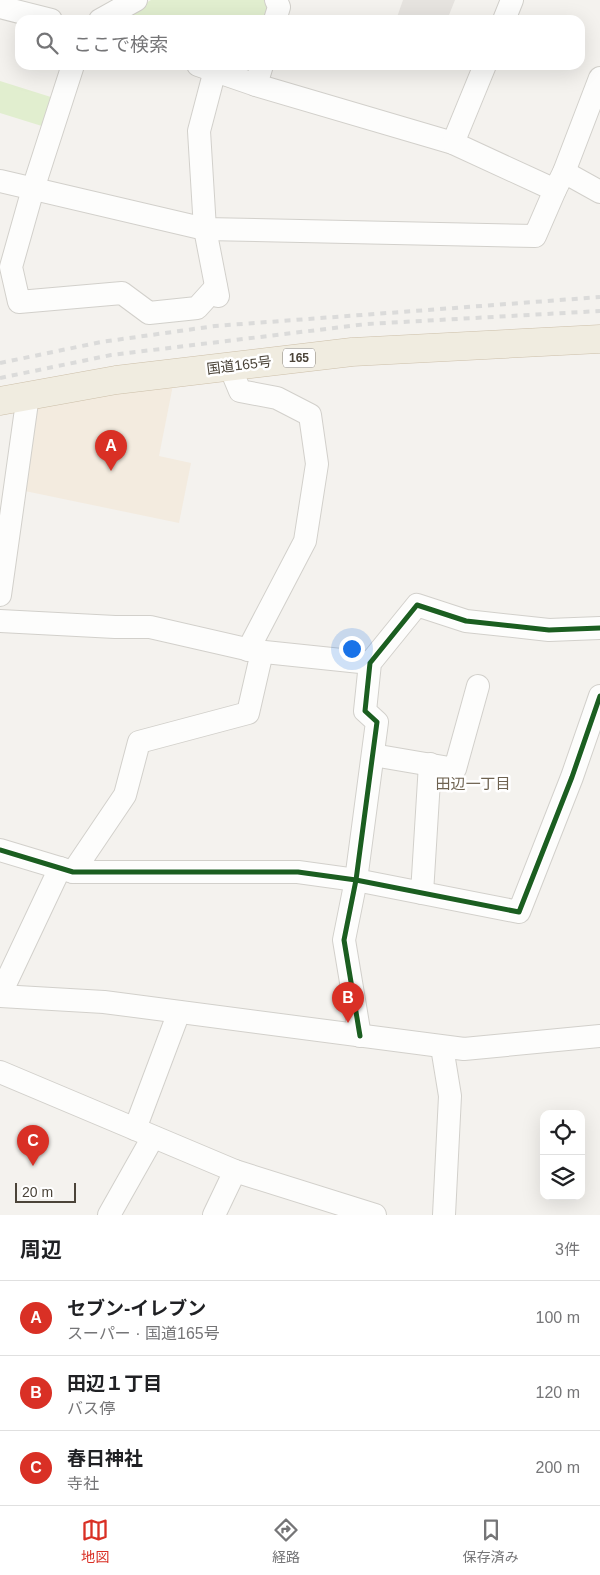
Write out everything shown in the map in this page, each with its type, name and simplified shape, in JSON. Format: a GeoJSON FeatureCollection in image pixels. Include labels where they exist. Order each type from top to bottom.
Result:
{"type":"FeatureCollection","features":[{"type":"Feature","properties":{"kind":"highway","name":"国道165号"},"geometry":{"type":"LineString","coordinates":[[0,401],[116,380],[352,352],[600,339]]}},
{"type":"Feature","properties":{"kind":"street"},"geometry":{"type":"LineString","coordinates":[[109,15],[136,0]]}},
{"type":"Feature","properties":{"kind":"street"},"geometry":{"type":"LineString","coordinates":[[276,0],[279,7],[277,15]]}},
{"type":"Feature","properties":{"kind":"street"},"geometry":{"type":"LineString","coordinates":[[506,15],[512,0]]}},
{"type":"Feature","properties":{"kind":"street"},"geometry":{"type":"LineString","coordinates":[[0,7],[31,15]]}},
{"type":"Feature","properties":{"kind":"street"},"geometry":{"type":"LineString","coordinates":[[71,70],[33,189],[11,266],[19,302],[122,293],[149,314],[197,308],[217,292],[205,229],[198,131],[207,70]]}},
{"type":"Feature","properties":{"kind":"street"},"geometry":{"type":"LineString","coordinates":[[222,70],[259,75],[560,181],[600,192]]}},
{"type":"Feature","properties":{"kind":"street"},"geometry":{"type":"LineString","coordinates":[[453,143],[484,70]]}},
{"type":"Feature","properties":{"kind":"street"},"geometry":{"type":"LineString","coordinates":[[0,181],[205,229],[535,236],[560,181],[591,129],[600,78]]}},
{"type":"Feature","properties":{"kind":"street"},"geometry":{"type":"LineString","coordinates":[[230,366],[240,392],[277,398],[310,414],[317,464],[305,541],[255,651],[248,713],[139,742],[125,795],[66,870],[0,995],[104,1002],[464,1049],[600,1036]]}},
{"type":"Feature","properties":{"kind":"street"},"geometry":{"type":"LineString","coordinates":[[0,596],[9,468],[28,395]]}},
{"type":"Feature","properties":{"kind":"street"},"geometry":{"type":"LineString","coordinates":[[360,1036],[344,940],[356,880],[377,722],[365,711],[370,663],[418,604],[466,621],[549,630],[600,628]]}},
{"type":"Feature","properties":{"kind":"street"},"geometry":{"type":"LineString","coordinates":[[0,622],[150,627],[255,651],[370,663]]}},
{"type":"Feature","properties":{"kind":"street"},"geometry":{"type":"LineString","coordinates":[[373,755],[455,769],[478,686]]}},
{"type":"Feature","properties":{"kind":"street"},"geometry":{"type":"LineString","coordinates":[[0,850],[66,870],[298,872],[356,880],[520,912],[572,777],[600,696]]}},
{"type":"Feature","properties":{"kind":"street"},"geometry":{"type":"LineString","coordinates":[[422,893],[430,764]]}},
{"type":"Feature","properties":{"kind":"street"},"geometry":{"type":"LineString","coordinates":[[109,1215],[144,1133],[179,1012]]}},
{"type":"Feature","properties":{"kind":"street"},"geometry":{"type":"LineString","coordinates":[[442,1047],[450,1096],[444,1215]]}},
{"type":"Feature","properties":{"kind":"street"},"geometry":{"type":"LineString","coordinates":[[0,1072],[235,1171],[375,1215]]}},
{"type":"Feature","properties":{"kind":"street"},"geometry":{"type":"LineString","coordinates":[[214,1215],[235,1171]]}},
{"type":"Feature","properties":{"kind":"shaded area"},"geometry":{"type":"Polygon","coordinates":[[[403,0],[455,0],[449,15],[398,15],[403,0]]]}},
{"type":"Feature","properties":{"kind":"shaded area"},"geometry":{"type":"Polygon","coordinates":[[[173,385],[159,456],[191,463],[179,523],[20,490],[32,407],[173,385]]]}},
{"type":"Feature","properties":{"kind":"green space"},"geometry":{"type":"Polygon","coordinates":[[[151,0],[268,0],[266,15],[125,15],[151,0]]]}},
{"type":"Feature","properties":{"kind":"green space"},"geometry":{"type":"Polygon","coordinates":[[[0,81],[54,98],[45,127],[0,113],[0,81]]]}},
{"type":"Feature","properties":{"kind":"railway"},"geometry":{"type":"LineString","coordinates":[[0,363],[101,342],[215,326],[600,297]]}},
{"type":"Feature","properties":{"kind":"railway"},"geometry":{"type":"LineString","coordinates":[[0,378],[111,355],[367,324],[600,311]]}},
{"type":"Feature","properties":{"kind":"cycle path"},"geometry":{"type":"LineString","coordinates":[[360,1036],[344,940],[356,880],[377,722],[365,711],[370,663],[417,605],[466,621],[549,630],[600,628]]}},
{"type":"Feature","properties":{"kind":"cycle path"},"geometry":{"type":"LineString","coordinates":[[0,850],[73,872],[298,872],[356,880],[519,912],[572,777],[600,696]]}},
{"type":"Feature","properties":{"kind":"place","name":"セブン-イレブン"},"geometry":{"type":"Point","coordinates":[111,471]}},
{"type":"Feature","properties":{"kind":"place","name":"田辺１丁目"},"geometry":{"type":"Point","coordinates":[348,1023]}},
{"type":"Feature","properties":{"kind":"place","name":"春日神社"},"geometry":{"type":"Point","coordinates":[33,1166]}},
{"type":"Feature","properties":{"kind":"district","name":"田辺一丁目"},"geometry":{"type":"Point","coordinates":[473,783]}}]}
